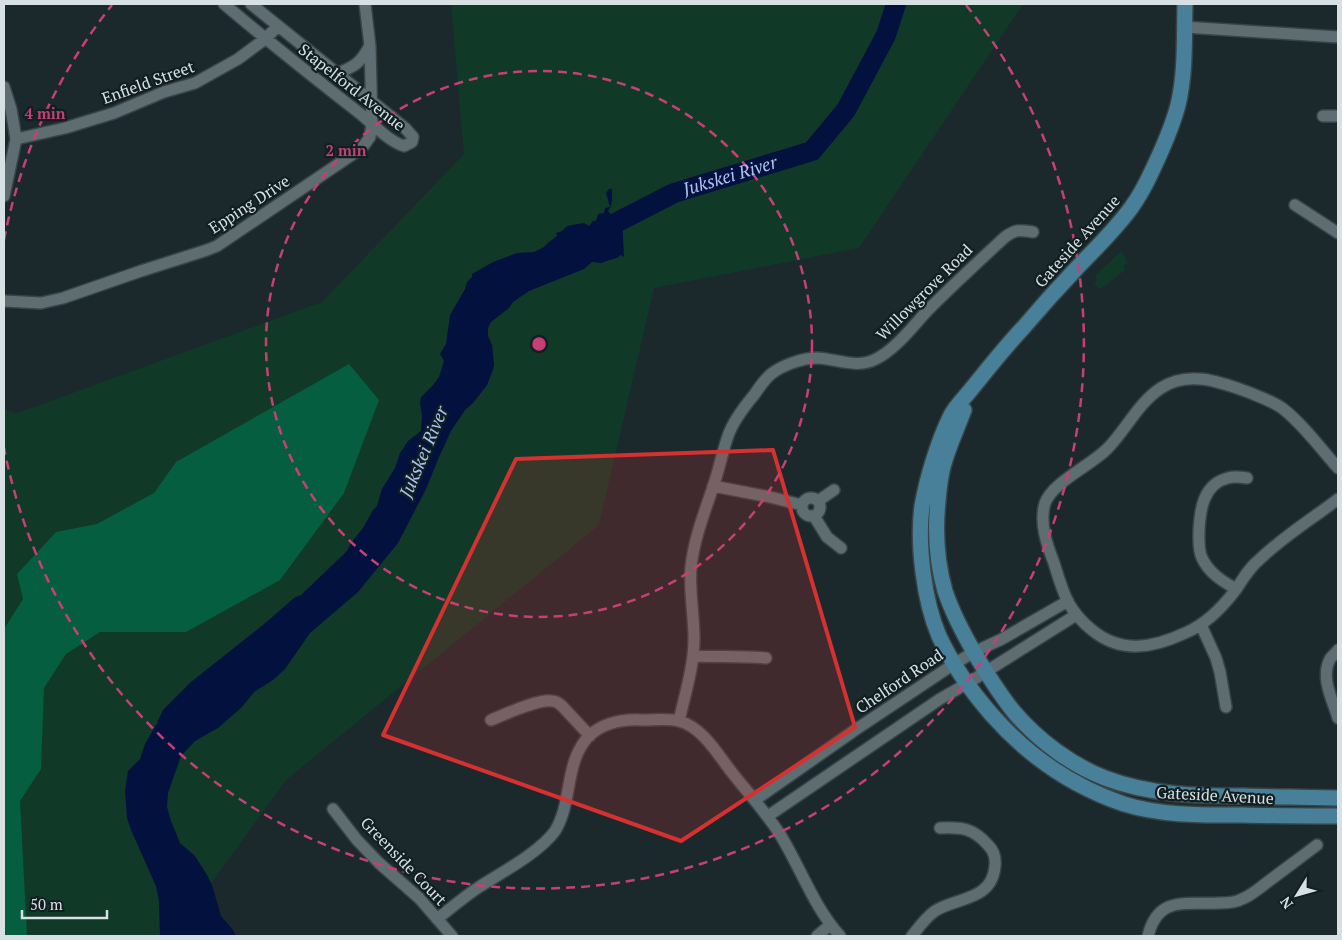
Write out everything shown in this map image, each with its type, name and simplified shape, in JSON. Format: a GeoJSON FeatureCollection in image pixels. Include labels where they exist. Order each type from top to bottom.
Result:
{"type":"FeatureCollection","features":[{"type":"Feature","properties":{"kind":"street","name":"Stapelford Avenue"},"geometry":{"type":"LineString","coordinates":[[224,4],[387,137],[399,145],[404,146],[412,142],[413,137],[410,132],[251,4]]}},
{"type":"Feature","properties":{"kind":"street","name":"Epping Drive"},"geometry":{"type":"LineString","coordinates":[[4,301],[41,303],[63,298],[217,246],[362,148],[370,137],[372,123],[370,46],[365,4]]}},
{"type":"Feature","properties":{"kind":"street","name":"Gateside Avenue"},"geometry":{"type":"LineString","coordinates":[[1185,4],[1183,70],[1178,104],[1166,141],[1132,207],[1007,345],[953,412],[944,430],[932,466],[924,499],[920,529],[924,580],[928,602],[939,634],[954,664],[980,702],[1028,752],[1082,787],[1127,805],[1179,814],[1338,816]]}},
{"type":"Feature","properties":{"kind":"street","name":"Enfield Street"},"geometry":{"type":"LineString","coordinates":[[16,139],[83,123],[164,92],[195,83],[238,59],[265,39],[278,26]]}},
{"type":"Feature","properties":{"kind":"street"},"geometry":{"type":"LineString","coordinates":[[1184,27],[1338,37]]}},
{"type":"Feature","properties":{"kind":"street"},"geometry":{"type":"LineString","coordinates":[[337,74],[358,63],[370,46]]}},
{"type":"Feature","properties":{"kind":"street"},"geometry":{"type":"LineString","coordinates":[[4,87],[11,109],[16,139],[4,196]]}},
{"type":"Feature","properties":{"kind":"street"},"geometry":{"type":"LineString","coordinates":[[1323,116],[1338,116]]}},
{"type":"Feature","properties":{"kind":"street"},"geometry":{"type":"LineString","coordinates":[[1295,205],[1338,233]]}},
{"type":"Feature","properties":{"kind":"street","name":"Willowgrove Road"},"geometry":{"type":"LineString","coordinates":[[679,721],[693,656],[692,555],[699,524],[714,486],[729,435],[734,423],[746,405],[771,374],[806,359],[818,358],[866,363],[886,354],[941,296],[1005,237],[1012,232],[1021,230],[1033,232]]}},
{"type":"Feature","properties":{"kind":"street"},"geometry":{"type":"LineString","coordinates":[[1338,468],[1294,418],[1281,407],[1230,386],[1209,380],[1184,379],[1169,384],[1149,397],[1108,448],[1058,486],[1045,503],[1043,515],[1047,544],[1068,601],[1076,615],[1097,634],[1110,642],[1123,646],[1136,646],[1150,645],[1202,626],[1220,608],[1236,589],[1246,572],[1259,559],[1277,543],[1317,516],[1338,499]]}},
{"type":"Feature","properties":{"kind":"street","name":"Gateside Avenue"},"geometry":{"type":"LineString","coordinates":[[969,392],[942,468],[938,500],[937,534],[940,566],[951,608],[986,672],[1014,711],[1044,741],[1066,757],[1105,778],[1128,785],[1198,796],[1338,798]]}},
{"type":"Feature","properties":{"kind":"street"},"geometry":{"type":"LineString","coordinates":[[1236,589],[1216,576],[1207,567],[1201,556],[1199,547],[1200,520],[1204,496],[1210,488],[1226,478],[1247,478]]}},
{"type":"Feature","properties":{"kind":"street"},"geometry":{"type":"LineString","coordinates":[[714,486],[802,505]]}},
{"type":"Feature","properties":{"kind":"street"},"geometry":{"type":"LineString","coordinates":[[818,501],[834,490]]}},
{"type":"Feature","properties":{"kind":"street"},"geometry":{"type":"LineString","coordinates":[[812,498],[820,504],[819,512],[811,517],[804,514],[802,505],[803,502],[812,498]]}},
{"type":"Feature","properties":{"kind":"street"},"geometry":{"type":"LineString","coordinates":[[814,516],[827,537],[841,548]]}},
{"type":"Feature","properties":{"kind":"street","name":"Chelford Road"},"geometry":{"type":"LineString","coordinates":[[755,800],[954,664],[1068,601]]}},
{"type":"Feature","properties":{"kind":"street"},"geometry":{"type":"LineString","coordinates":[[768,816],[940,699],[1076,615]]}},
{"type":"Feature","properties":{"kind":"street"},"geometry":{"type":"LineString","coordinates":[[1202,626],[1216,658],[1226,707]]}},
{"type":"Feature","properties":{"kind":"street"},"geometry":{"type":"LineString","coordinates":[[1002,638],[1012,655]]}},
{"type":"Feature","properties":{"kind":"street"},"geometry":{"type":"LineString","coordinates":[[1338,650],[1330,659],[1327,669],[1327,684],[1338,718]]}},
{"type":"Feature","properties":{"kind":"street"},"geometry":{"type":"LineString","coordinates":[[693,656],[766,658]]}},
{"type":"Feature","properties":{"kind":"street"},"geometry":{"type":"LineString","coordinates":[[491,720],[528,706],[552,701],[558,702],[590,736]]}},
{"type":"Feature","properties":{"kind":"street"},"geometry":{"type":"LineString","coordinates":[[437,919],[478,888],[524,858],[554,832],[564,809],[577,756],[583,744],[590,736],[599,729],[619,721],[679,721],[690,726],[711,745],[768,816],[789,850],[820,909],[840,936]]}},
{"type":"Feature","properties":{"kind":"street","name":"Greenside Court"},"geometry":{"type":"LineString","coordinates":[[334,808],[357,840],[419,898],[452,936]]}},
{"type":"Feature","properties":{"kind":"street"},"geometry":{"type":"LineString","coordinates":[[912,936],[928,917],[943,906],[976,895],[986,888],[995,870],[996,860],[991,848],[982,838],[971,830],[958,827],[940,828]]}},
{"type":"Feature","properties":{"kind":"street"},"geometry":{"type":"LineString","coordinates":[[1148,936],[1153,921],[1158,913],[1164,909],[1172,905],[1186,903],[1231,903],[1241,900],[1317,845]]}},
{"type":"Feature","properties":{"kind":"street"},"geometry":{"type":"LineString","coordinates":[[817,936],[830,925]]}},
{"type":"Feature","properties":{"kind":"highlighted area"},"geometry":{"type":"Polygon","coordinates":[[[773,450],[855,727],[681,841],[383,735],[516,459],[773,450]]]}},
{"type":"Feature","properties":{"kind":"green space"},"geometry":{"type":"Polygon","coordinates":[[[451,4],[1023,4],[859,248],[654,288],[599,525],[286,780],[173,936],[4,936],[4,408],[15,414],[322,302],[464,154],[451,4]]]}},
{"type":"Feature","properties":{"kind":"green space"},"geometry":{"type":"Polygon","coordinates":[[[1120,252],[1123,253],[1127,262],[1123,266],[1125,270],[1099,289],[1094,283],[1097,280],[1095,276],[1120,252]]]}},
{"type":"Feature","properties":{"kind":"green space"},"geometry":{"type":"Polygon","coordinates":[[[349,364],[379,400],[344,493],[280,580],[186,632],[100,632],[66,654],[44,688],[41,769],[20,801],[27,936],[4,936],[4,629],[23,599],[17,574],[56,532],[97,524],[154,493],[176,462],[349,364]]]}},
{"type":"Feature","properties":{"kind":"water"},"geometry":{"type":"Polygon","coordinates":[[[609,189],[612,189],[612,198],[611,206],[608,211],[612,216],[619,214],[622,216],[624,257],[621,255],[602,263],[592,262],[584,269],[529,291],[513,302],[509,308],[491,322],[488,328],[488,336],[492,345],[494,364],[487,385],[465,410],[451,431],[426,489],[398,543],[358,592],[310,633],[285,669],[273,680],[254,692],[242,707],[218,728],[195,741],[181,756],[168,793],[167,807],[171,821],[180,843],[195,856],[207,875],[212,885],[221,916],[236,936],[160,936],[159,901],[156,886],[127,818],[125,791],[128,771],[140,759],[145,744],[163,710],[191,682],[294,598],[301,595],[347,551],[377,506],[382,489],[395,468],[400,453],[408,441],[421,431],[421,397],[439,377],[444,361],[440,354],[446,344],[450,315],[472,274],[493,262],[517,253],[534,252],[544,247],[557,236],[556,233],[562,231],[567,226],[584,223],[589,226],[593,221],[596,221],[598,214],[604,213],[605,208],[610,207],[606,193],[609,189]]]}},
{"type":"Feature","properties":{"kind":"waterway","name":"Jukskei River"},"geometry":{"type":"LineString","coordinates":[[598,232],[674,193],[812,151],[846,110],[886,35],[896,4]]}}]}
